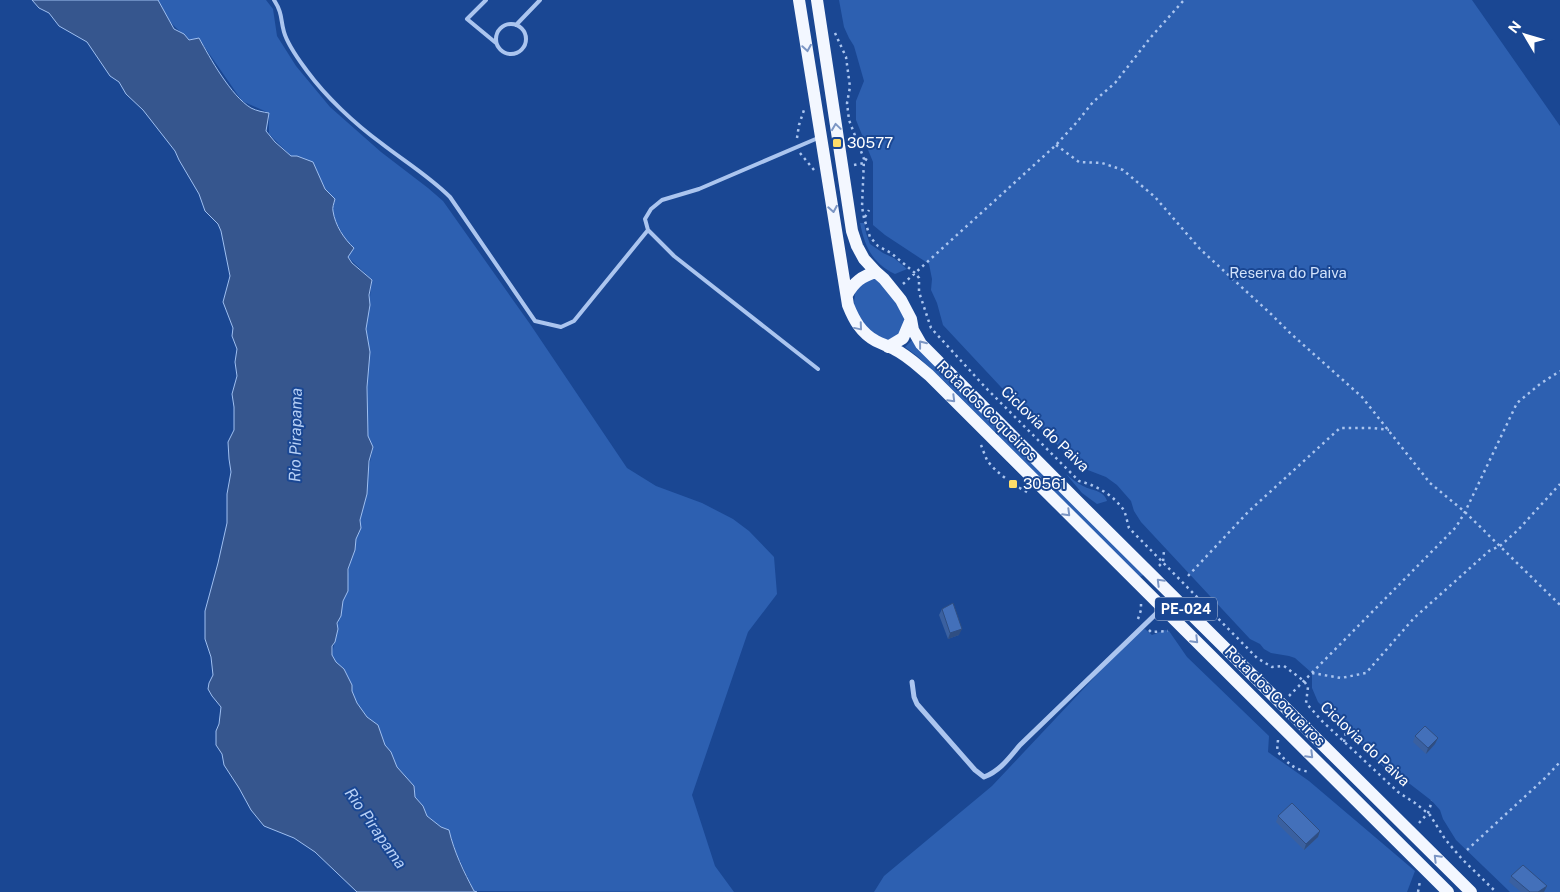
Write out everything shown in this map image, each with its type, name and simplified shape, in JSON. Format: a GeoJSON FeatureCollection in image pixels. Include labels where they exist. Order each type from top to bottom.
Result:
{"type":"FeatureCollection","features":[{"type":"Feature","properties":{"kind":"main road","name":"Rota dos Coqueiros"},"geometry":{"type":"LineString","coordinates":[[800,0],[820,137],[848,305],[853,319],[862,331],[874,340],[894,348],[929,375],[1448,892]]}},
{"type":"Feature","properties":{"kind":"main road","name":"Rota dos Coqueiros"},"geometry":{"type":"LineString","coordinates":[[817,0],[852,231],[864,259],[902,300],[911,320],[913,330],[933,356],[1471,892]]}},
{"type":"Feature","properties":{"kind":"main road"},"geometry":{"type":"LineString","coordinates":[[847,294],[860,278],[876,272]]}},
{"type":"Feature","properties":{"kind":"main road"},"geometry":{"type":"LineString","coordinates":[[888,347],[903,338],[911,320]]}},
{"type":"Feature","properties":{"kind":"street"},"geometry":{"type":"LineString","coordinates":[[912,682],[917,704],[975,770],[984,777],[993,774],[1002,767],[1020,745],[1162,607]]}},
{"type":"Feature","properties":{"kind":"lane"},"geometry":{"type":"LineString","coordinates":[[274,0],[279,8],[284,32],[291,47],[308,72],[330,98],[379,142],[437,185],[450,197],[535,321],[561,326],[574,321],[648,230]]}},
{"type":"Feature","properties":{"kind":"lane"},"geometry":{"type":"LineString","coordinates":[[486,0],[467,19],[496,43],[498,48],[505,54],[510,55],[523,49],[526,40],[524,30],[516,25],[502,27],[497,34],[496,43]]}},
{"type":"Feature","properties":{"kind":"lane"},"geometry":{"type":"LineString","coordinates":[[516,25],[540,0]]}},
{"type":"Feature","properties":{"kind":"lane"},"geometry":{"type":"LineString","coordinates":[[818,369],[674,256],[648,230],[645,219],[651,209],[662,200],[699,189],[820,137]]}},
{"type":"Feature","properties":{"kind":"path"},"geometry":{"type":"LineString","coordinates":[[894,292],[1056,144],[1093,102],[1115,83],[1150,36],[1184,0]]}},
{"type":"Feature","properties":{"kind":"path"},"geometry":{"type":"LineString","coordinates":[[834,26],[846,57],[850,87],[847,103],[849,120],[864,159],[862,207],[870,237],[878,246],[891,253],[915,273]]}},
{"type":"Feature","properties":{"kind":"path"},"geometry":{"type":"LineString","coordinates":[[1056,144],[1078,162],[1102,163],[1123,170],[1149,192],[1200,249],[1362,397],[1430,483],[1465,512],[1560,605]]}},
{"type":"Feature","properties":{"kind":"path"},"geometry":{"type":"LineString","coordinates":[[842,167],[864,163],[868,156]]}},
{"type":"Feature","properties":{"kind":"path","name":"Ciclovia do Paiva"},"geometry":{"type":"LineString","coordinates":[[915,273],[919,278],[920,292],[931,328],[985,386],[1079,481],[1093,485],[1107,493],[1124,510],[1129,528],[1257,658],[1272,667],[1284,666],[1304,681],[1308,687],[1306,703],[1322,721],[1398,792],[1415,802],[1428,814],[1444,839],[1496,892]]}},
{"type":"Feature","properties":{"kind":"path"},"geometry":{"type":"LineString","coordinates":[[1281,704],[1456,527],[1517,403],[1540,384],[1560,371]]}},
{"type":"Feature","properties":{"kind":"path"},"geometry":{"type":"LineString","coordinates":[[1188,576],[1248,512],[1340,428],[1389,430]]}},
{"type":"Feature","properties":{"kind":"path"},"geometry":{"type":"LineString","coordinates":[[1312,673],[1342,678],[1366,674],[1414,618],[1489,551],[1500,546],[1518,530],[1560,484]]}},
{"type":"Feature","properties":{"kind":"path"},"geometry":{"type":"LineString","coordinates":[[1467,850],[1560,762]]}},
{"type":"Feature","properties":{"kind":"path"},"geometry":{"type":"LineString","coordinates":[[1410,831],[1428,814],[1432,801]]}},
{"type":"Feature","properties":{"kind":"green space"},"geometry":{"type":"Polygon","coordinates":[[[153,0],[266,0],[273,9],[277,36],[296,66],[330,107],[381,152],[443,201],[530,324],[627,468],[656,486],[702,503],[733,519],[749,531],[774,557],[777,594],[748,632],[692,795],[715,866],[734,892],[474,891],[450,834],[427,816],[357,703],[332,655],[373,447],[368,436],[366,329],[372,280],[348,257],[354,248],[347,242],[291,156],[269,134],[269,113],[242,101],[199,39],[189,40],[172,24],[153,0]]]}},
{"type":"Feature","properties":{"kind":"green space","name":"Reserva do Paiva"},"geometry":{"type":"Polygon","coordinates":[[[839,0],[1472,0],[1560,126],[1560,892],[1510,892],[1456,840],[1443,819],[1440,810],[1432,801],[1410,784],[1391,774],[1318,702],[1312,688],[1312,673],[1295,658],[1271,653],[1250,639],[1141,522],[1134,511],[1131,501],[1117,485],[1106,477],[1080,467],[1028,416],[943,325],[931,290],[932,279],[929,264],[873,225],[873,162],[856,120],[856,101],[864,81],[854,46],[844,27],[839,0]]]}},
{"type":"Feature","properties":{"kind":"green space"},"geometry":{"type":"Polygon","coordinates":[[[860,223],[864,223],[870,244],[894,258],[907,269],[895,274],[881,265],[867,247],[860,223]]]}},
{"type":"Feature","properties":{"kind":"green space"},"geometry":{"type":"Polygon","coordinates":[[[874,278],[889,291],[906,320],[903,332],[888,340],[878,336],[864,326],[854,309],[855,291],[866,280],[874,278]]]}},
{"type":"Feature","properties":{"kind":"green space"},"geometry":{"type":"Polygon","coordinates":[[[914,338],[1145,574],[1140,577],[945,382],[905,347],[914,338]]]}},
{"type":"Feature","properties":{"kind":"green space"},"geometry":{"type":"Polygon","coordinates":[[[1066,474],[1086,488],[1100,493],[1107,501],[1097,504],[1082,493],[1066,474]]]}},
{"type":"Feature","properties":{"kind":"green space"},"geometry":{"type":"Polygon","coordinates":[[[1145,629],[1152,635],[1165,630],[1169,631],[1187,657],[1269,736],[1268,752],[1309,781],[1415,871],[1407,892],[874,892],[884,876],[992,786],[1137,632],[1145,629]]]}},
{"type":"Feature","properties":{"kind":"water","name":"Rio Pirapama"},"geometry":{"type":"Polygon","coordinates":[[[32,0],[158,0],[174,29],[184,34],[189,40],[199,38],[236,95],[251,108],[269,113],[266,131],[275,142],[291,156],[297,156],[313,162],[325,189],[335,199],[333,210],[336,221],[343,236],[354,248],[348,257],[352,263],[372,280],[366,329],[370,352],[367,387],[368,436],[373,447],[369,461],[367,494],[360,520],[361,528],[348,569],[348,591],[343,601],[341,616],[337,623],[338,629],[332,646],[332,655],[336,662],[344,669],[352,685],[352,691],[357,703],[367,717],[378,725],[385,745],[391,752],[397,767],[414,786],[415,797],[423,806],[427,816],[441,827],[449,830],[463,869],[474,891],[477,892],[357,892],[315,852],[294,838],[264,826],[251,810],[224,765],[222,754],[216,745],[216,731],[219,724],[221,707],[208,689],[213,675],[211,657],[205,639],[205,611],[227,523],[227,494],[231,472],[228,442],[234,430],[232,394],[237,376],[235,362],[237,349],[232,336],[233,328],[223,302],[230,276],[221,231],[218,224],[205,211],[199,194],[175,151],[143,110],[126,94],[119,82],[110,76],[87,42],[59,26],[49,13],[39,8],[32,0]]]}},
{"type":"Feature","properties":{"kind":"building"},"geometry":{"type":"Polygon","coordinates":[[[953,603],[962,629],[950,633],[942,609],[953,603]]]}},
{"type":"Feature","properties":{"kind":"building"},"geometry":{"type":"Polygon","coordinates":[[[1425,726],[1438,738],[1428,748],[1415,736],[1425,726]]]}},
{"type":"Feature","properties":{"kind":"building"},"geometry":{"type":"Polygon","coordinates":[[[1292,803],[1320,831],[1306,844],[1278,816],[1292,803]]]}},
{"type":"Feature","properties":{"kind":"building"},"geometry":{"type":"Polygon","coordinates":[[[1523,865],[1547,886],[1538,892],[1530,892],[1511,876],[1523,865]]]}},
{"type":"Feature","properties":{"kind":"place","name":"30577"},"geometry":{"type":"Point","coordinates":[837,143]}},
{"type":"Feature","properties":{"kind":"place","name":"30561"},"geometry":{"type":"Point","coordinates":[1013,484]}}]}
